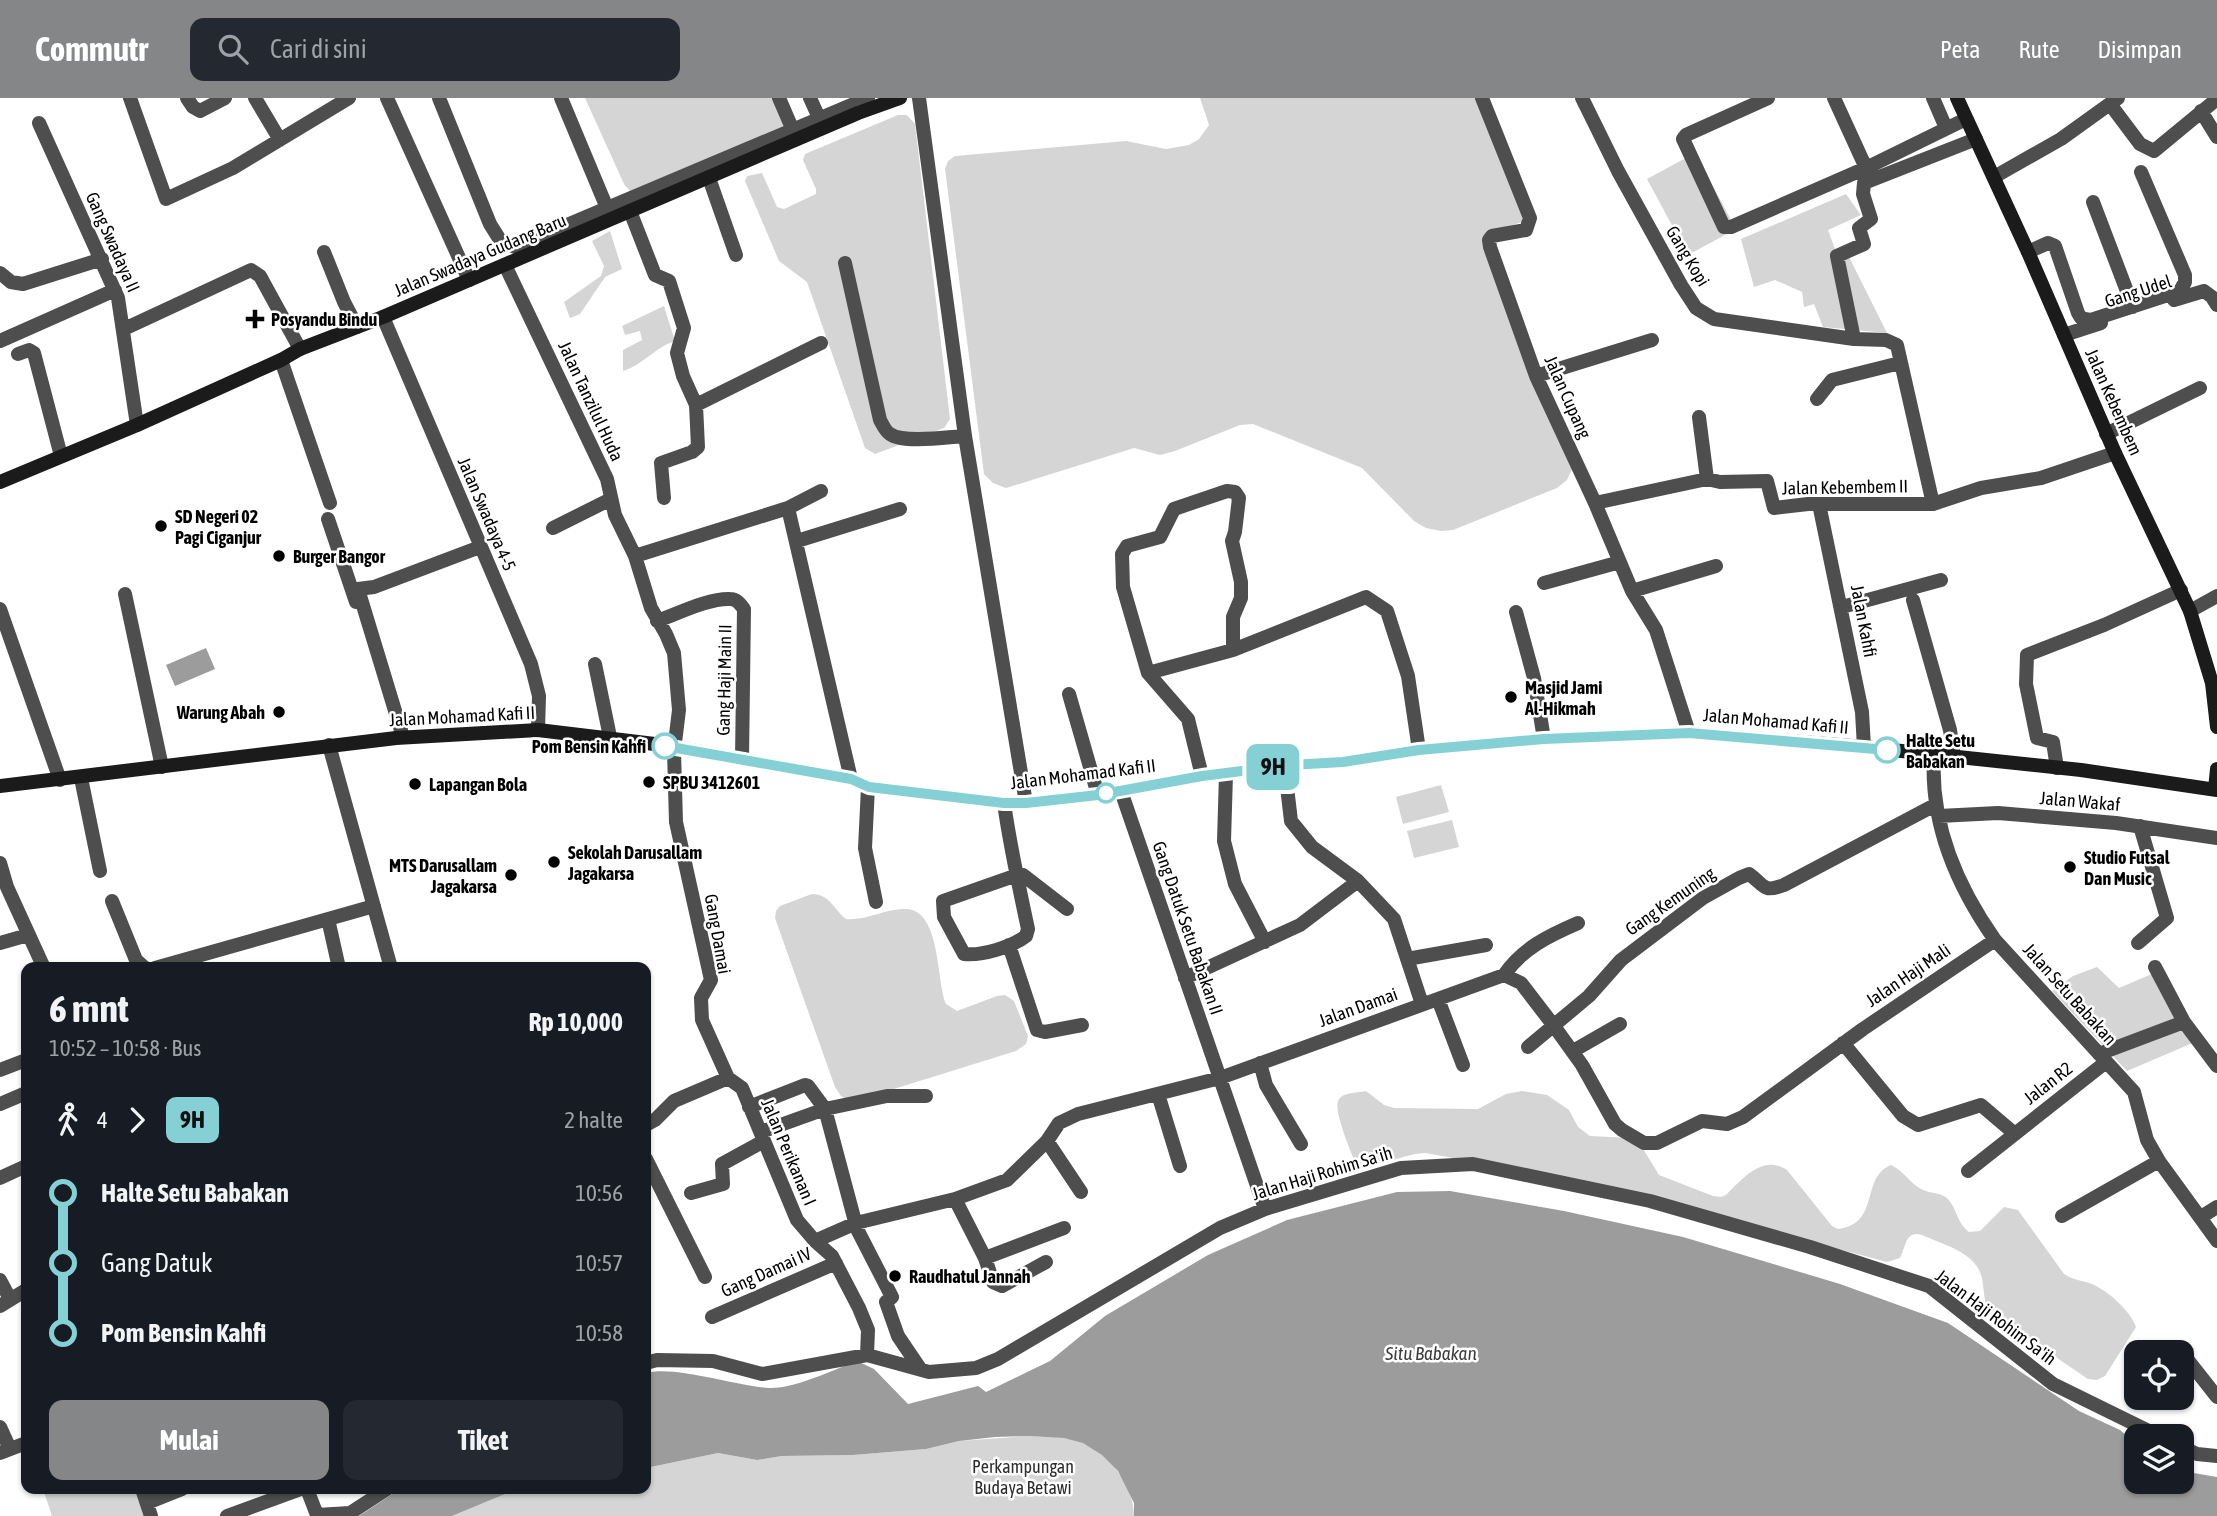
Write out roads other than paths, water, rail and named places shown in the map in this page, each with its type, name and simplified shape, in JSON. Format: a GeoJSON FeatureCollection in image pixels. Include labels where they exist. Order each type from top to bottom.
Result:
{"type":"FeatureCollection","features":[{"type":"Feature","properties":{"kind":"main road","name":"Jalan Swadaya Gudang Baru"},"geometry":{"type":"LineString","coordinates":[[0,482],[137,425],[300,349],[383,317],[858,113],[900,98]]}},
{"type":"Feature","properties":{"kind":"main road","name":"Jalan Kebembem"},"geometry":{"type":"LineString","coordinates":[[1956,98],[2028,252],[2106,434],[2190,611],[2212,683],[2217,727]]}},
{"type":"Feature","properties":{"kind":"main road","name":"Jalan Mohamad Kafi II"},"geometry":{"type":"LineString","coordinates":[[0,786],[331,750],[400,738],[538,730],[610,737],[674,755],[742,759],[851,779],[869,787],[1005,807],[1098,795],[1123,800],[1202,776],[1289,776],[1343,762],[1419,750],[1544,739],[1689,733],[1864,747],[2216,789]]}},
{"type":"Feature","properties":{"kind":"main road"},"geometry":{"type":"LineString","coordinates":[[2216,789],[2217,769]]}},
{"type":"Feature","properties":{"kind":"street"},"geometry":{"type":"LineString","coordinates":[[130,98],[166,199],[233,168],[349,98]]}},
{"type":"Feature","properties":{"kind":"street"},"geometry":{"type":"LineString","coordinates":[[187,98],[193,107],[200,111],[225,98]]}},
{"type":"Feature","properties":{"kind":"street"},"geometry":{"type":"LineString","coordinates":[[255,98],[281,140]]}},
{"type":"Feature","properties":{"kind":"street"},"geometry":{"type":"LineString","coordinates":[[387,98],[469,280]]}},
{"type":"Feature","properties":{"kind":"street"},"geometry":{"type":"LineString","coordinates":[[439,98],[490,224],[500,240],[516,247],[868,98]]}},
{"type":"Feature","properties":{"kind":"street"},"geometry":{"type":"LineString","coordinates":[[561,98],[607,208]]}},
{"type":"Feature","properties":{"kind":"street"},"geometry":{"type":"LineString","coordinates":[[779,98],[792,128]]}},
{"type":"Feature","properties":{"kind":"street"},"geometry":{"type":"LineString","coordinates":[[810,98],[819,118]]}},
{"type":"Feature","properties":{"kind":"street"},"geometry":{"type":"LineString","coordinates":[[919,98],[965,436],[1026,803]]}},
{"type":"Feature","properties":{"kind":"street","name":"Gang Kopi"},"geometry":{"type":"LineString","coordinates":[[1582,98],[1618,171],[1696,308],[1714,318],[1854,339],[1886,340],[1896,344],[1900,363]]}},
{"type":"Feature","properties":{"kind":"street"},"geometry":{"type":"LineString","coordinates":[[1768,98],[1685,135],[1683,139],[1723,227],[1731,227],[1866,168],[1966,119]]}},
{"type":"Feature","properties":{"kind":"street"},"geometry":{"type":"LineString","coordinates":[[1834,98],[1866,168]]}},
{"type":"Feature","properties":{"kind":"street"},"geometry":{"type":"LineString","coordinates":[[1933,98],[1946,128]]}},
{"type":"Feature","properties":{"kind":"street","name":"Jalan Cupang"},"geometry":{"type":"LineString","coordinates":[[1485,99],[1530,218],[1527,230],[1492,236],[1489,240],[1536,376],[1632,591],[1656,630],[1689,733]]}},
{"type":"Feature","properties":{"kind":"street"},"geometry":{"type":"LineString","coordinates":[[1994,177],[2061,139],[2114,101],[2140,144],[2154,151],[2217,99]]}},
{"type":"Feature","properties":{"kind":"street"},"geometry":{"type":"LineString","coordinates":[[2201,111],[2217,137]]}},
{"type":"Feature","properties":{"kind":"street","name":"Gang Swadaya II"},"geometry":{"type":"LineString","coordinates":[[39,123],[116,290],[137,425]]}},
{"type":"Feature","properties":{"kind":"street"},"geometry":{"type":"LineString","coordinates":[[1854,339],[1837,256],[1864,244],[1859,228],[1871,219],[1863,194],[1864,183],[1976,139]]}},
{"type":"Feature","properties":{"kind":"street"},"geometry":{"type":"LineString","coordinates":[[2028,252],[2048,243],[2055,246],[2078,313],[2083,319],[2091,320],[2180,291],[2185,282],[2141,172]]}},
{"type":"Feature","properties":{"kind":"street"},"geometry":{"type":"LineString","coordinates":[[709,178],[736,255]]}},
{"type":"Feature","properties":{"kind":"street"},"geometry":{"type":"LineString","coordinates":[[2093,202],[2133,307]]}},
{"type":"Feature","properties":{"kind":"street"},"geometry":{"type":"LineString","coordinates":[[630,211],[655,275],[669,281],[684,327],[677,353],[683,376],[696,405],[698,447],[692,452],[662,463],[664,498]]}},
{"type":"Feature","properties":{"kind":"street"},"geometry":{"type":"LineString","coordinates":[[324,252],[357,327]]}},
{"type":"Feature","properties":{"kind":"street"},"geometry":{"type":"LineString","coordinates":[[0,273],[11,282],[23,284],[102,259]]}},
{"type":"Feature","properties":{"kind":"street"},"geometry":{"type":"LineString","coordinates":[[845,263],[880,420],[888,433],[899,438],[920,439],[965,436]]}},
{"type":"Feature","properties":{"kind":"street","name":"Jalan Tanzilul Huda"},"geometry":{"type":"LineString","coordinates":[[505,265],[607,479],[615,515],[635,556],[657,621]]}},
{"type":"Feature","properties":{"kind":"street"},"geometry":{"type":"LineString","coordinates":[[124,329],[251,270],[260,276],[300,349]]}},
{"type":"Feature","properties":{"kind":"street"},"geometry":{"type":"LineString","coordinates":[[0,341],[116,290]]}},
{"type":"Feature","properties":{"kind":"street","name":"Gang Udel"},"geometry":{"type":"LineString","coordinates":[[2063,338],[2204,290],[2217,305]]}},
{"type":"Feature","properties":{"kind":"street","name":"Jalan Swadaya 4-5"},"geometry":{"type":"LineString","coordinates":[[383,317],[531,664],[539,696],[538,730]]}},
{"type":"Feature","properties":{"kind":"street"},"geometry":{"type":"LineString","coordinates":[[1536,376],[1653,340]]}},
{"type":"Feature","properties":{"kind":"street"},"geometry":{"type":"LineString","coordinates":[[696,405],[821,343]]}},
{"type":"Feature","properties":{"kind":"street"},"geometry":{"type":"LineString","coordinates":[[18,354],[29,350],[34,353],[61,456]]}},
{"type":"Feature","properties":{"kind":"street"},"geometry":{"type":"LineString","coordinates":[[281,360],[330,503]]}},
{"type":"Feature","properties":{"kind":"street"},"geometry":{"type":"LineString","coordinates":[[1817,400],[1832,380],[1900,363],[1933,505]]}},
{"type":"Feature","properties":{"kind":"street"},"geometry":{"type":"LineString","coordinates":[[2106,434],[2200,388]]}},
{"type":"Feature","properties":{"kind":"street"},"geometry":{"type":"LineString","coordinates":[[1699,417],[1707,479]]}},
{"type":"Feature","properties":{"kind":"street","name":"Jalan Kebembem II"},"geometry":{"type":"LineString","coordinates":[[1595,503],[1707,479],[1720,482],[1767,481],[1774,508],[1819,504],[1933,505],[1982,488],[2041,478],[2115,453]]}},
{"type":"Feature","properties":{"kind":"street"},"geometry":{"type":"LineString","coordinates":[[635,556],[788,508],[821,491]]}},
{"type":"Feature","properties":{"kind":"street"},"geometry":{"type":"LineString","coordinates":[[1202,776],[1188,719],[1148,673],[1123,586],[1122,554],[1127,546],[1160,537],[1174,509],[1227,491],[1235,492],[1239,498],[1232,541],[1241,582],[1241,598],[1233,617],[1233,650]]}},
{"type":"Feature","properties":{"kind":"street"},"geometry":{"type":"LineString","coordinates":[[553,528],[611,499]]}},
{"type":"Feature","properties":{"kind":"street","name":"Jalan Kahfi"},"geometry":{"type":"LineString","coordinates":[[1819,504],[1862,712],[1864,747]]}},
{"type":"Feature","properties":{"kind":"street"},"geometry":{"type":"LineString","coordinates":[[788,508],[851,779]]}},
{"type":"Feature","properties":{"kind":"street"},"geometry":{"type":"LineString","coordinates":[[797,541],[900,509]]}},
{"type":"Feature","properties":{"kind":"street"},"geometry":{"type":"LineString","coordinates":[[328,519],[400,738]]}},
{"type":"Feature","properties":{"kind":"street"},"geometry":{"type":"LineString","coordinates":[[400,738],[358,589],[374,587],[480,547]]}},
{"type":"Feature","properties":{"kind":"street"},"geometry":{"type":"LineString","coordinates":[[1544,583],[1620,562]]}},
{"type":"Feature","properties":{"kind":"street"},"geometry":{"type":"LineString","coordinates":[[1632,591],[1716,566]]}},
{"type":"Feature","properties":{"kind":"street"},"geometry":{"type":"LineString","coordinates":[[1842,607],[1941,580]]}},
{"type":"Feature","properties":{"kind":"street"},"geometry":{"type":"LineString","coordinates":[[2057,768],[2053,742],[2037,738],[2026,684],[2027,655],[2104,625],[2181,590]]}},
{"type":"Feature","properties":{"kind":"street"},"geometry":{"type":"LineString","coordinates":[[125,594],[162,767]]}},
{"type":"Feature","properties":{"kind":"street"},"geometry":{"type":"LineString","coordinates":[[2190,611],[2217,596]]}},
{"type":"Feature","properties":{"kind":"street"},"geometry":{"type":"LineString","coordinates":[[1148,673],[1233,650],[1366,597],[1388,611],[1408,676],[1419,750]]}},
{"type":"Feature","properties":{"kind":"street","name":"Gang Haji Main II"},"geometry":{"type":"LineString","coordinates":[[657,621],[716,601],[731,599],[744,609],[742,759]]}},
{"type":"Feature","properties":{"kind":"street"},"geometry":{"type":"LineString","coordinates":[[1913,600],[1950,730],[1954,757]]}},
{"type":"Feature","properties":{"kind":"street"},"geometry":{"type":"LineString","coordinates":[[0,609],[60,780]]}},
{"type":"Feature","properties":{"kind":"street"},"geometry":{"type":"LineString","coordinates":[[1516,612],[1534,678],[1544,739]]}},
{"type":"Feature","properties":{"kind":"street","name":"Gang Damai"},"geometry":{"type":"LineString","coordinates":[[657,621],[674,653],[679,710],[674,755],[676,822],[711,980],[701,998],[702,1020],[728,1078]]}},
{"type":"Feature","properties":{"kind":"street"},"geometry":{"type":"LineString","coordinates":[[595,664],[610,737]]}},
{"type":"Feature","properties":{"kind":"street"},"geometry":{"type":"LineString","coordinates":[[1069,694],[1098,795]]}},
{"type":"Feature","properties":{"kind":"street"},"geometry":{"type":"LineString","coordinates":[[331,750],[389,962]]}},
{"type":"Feature","properties":{"kind":"street","name":"Jalan Setu Babakan"},"geometry":{"type":"LineString","coordinates":[[1934,756],[1936,808],[1944,843],[1976,913],[1995,940],[2134,1092],[2147,1140],[2217,1241]]}},
{"type":"Feature","properties":{"kind":"street"},"geometry":{"type":"LineString","coordinates":[[1289,776],[1291,821],[1312,847],[1358,881],[1394,919],[1422,1004]]}},
{"type":"Feature","properties":{"kind":"street"},"geometry":{"type":"LineString","coordinates":[[81,778],[100,871]]}},
{"type":"Feature","properties":{"kind":"street"},"geometry":{"type":"LineString","coordinates":[[1226,778],[1224,841],[1235,884],[1265,942]]}},
{"type":"Feature","properties":{"kind":"street"},"geometry":{"type":"LineString","coordinates":[[869,787],[865,848],[876,902]]}},
{"type":"Feature","properties":{"kind":"street","name":"Gang Datuk Setu Babakan II"},"geometry":{"type":"LineString","coordinates":[[1123,800],[1265,1209]]}},
{"type":"Feature","properties":{"kind":"street"},"geometry":{"type":"LineString","coordinates":[[1005,807],[1007,828],[1017,875],[1028,929],[1026,936],[1009,945],[972,955],[964,954],[944,917],[943,901],[1017,875],[1023,875],[1067,909]]}},
{"type":"Feature","properties":{"kind":"street","name":"Jalan Wakaf"},"geometry":{"type":"LineString","coordinates":[[1936,808],[2140,826],[2217,838]]}},
{"type":"Feature","properties":{"kind":"street","name":"Gang Kemuning"},"geometry":{"type":"LineString","coordinates":[[1554,1027],[1589,996],[1621,960],[1703,898],[1749,874],[1764,888],[1770,890],[1784,886],[1936,808]]}},
{"type":"Feature","properties":{"kind":"street"},"geometry":{"type":"LineString","coordinates":[[2138,943],[2167,918],[2140,826]]}},
{"type":"Feature","properties":{"kind":"street"},"geometry":{"type":"LineString","coordinates":[[0,863],[6,887],[41,962]]}},
{"type":"Feature","properties":{"kind":"street"},"geometry":{"type":"LineString","coordinates":[[1185,978],[1300,925],[1358,881]]}},
{"type":"Feature","properties":{"kind":"street"},"geometry":{"type":"LineString","coordinates":[[112,901],[138,962]]}},
{"type":"Feature","properties":{"kind":"street"},"geometry":{"type":"LineString","coordinates":[[176,962],[374,906]]}},
{"type":"Feature","properties":{"kind":"street"},"geometry":{"type":"LineString","coordinates":[[328,919],[338,962]]}},
{"type":"Feature","properties":{"kind":"street"},"geometry":{"type":"LineString","coordinates":[[1578,923],[1539,940],[1515,959],[1504,975],[1521,984],[1573,1051],[1615,1124],[1644,1143],[1657,1143],[1702,1121],[1727,1124],[1744,1116],[1843,1043],[1903,1116],[1918,1125],[1981,1105],[2015,1134]]}},
{"type":"Feature","properties":{"kind":"street"},"geometry":{"type":"LineString","coordinates":[[0,943],[28,935]]}},
{"type":"Feature","properties":{"kind":"street","name":"Jalan Haji Mali"},"geometry":{"type":"LineString","coordinates":[[1843,1043],[1995,940]]}},
{"type":"Feature","properties":{"kind":"street"},"geometry":{"type":"LineString","coordinates":[[1009,945],[1035,1028],[1045,1032],[1082,1025]]}},
{"type":"Feature","properties":{"kind":"street"},"geometry":{"type":"LineString","coordinates":[[1407,959],[1486,945]]}},
{"type":"Feature","properties":{"kind":"street"},"geometry":{"type":"LineString","coordinates":[[2155,967],[2184,1022],[2217,1066]]}},
{"type":"Feature","properties":{"kind":"street","name":"Jalan Damai"},"geometry":{"type":"LineString","coordinates":[[815,1241],[856,1223],[955,1199],[1007,1180],[1047,1141],[1059,1123],[1079,1114],[1220,1078],[1504,975]]}},
{"type":"Feature","properties":{"kind":"street"},"geometry":{"type":"LineString","coordinates":[[1438,999],[1463,1065]]}},
{"type":"Feature","properties":{"kind":"street","name":"Jalan R2"},"geometry":{"type":"LineString","coordinates":[[1968,1171],[2102,1058],[2184,1022]]}},
{"type":"Feature","properties":{"kind":"street"},"geometry":{"type":"LineString","coordinates":[[1573,1051],[1620,1024]]}},
{"type":"Feature","properties":{"kind":"street"},"geometry":{"type":"LineString","coordinates":[[1528,1046],[1554,1027]]}},
{"type":"Feature","properties":{"kind":"street"},"geometry":{"type":"LineString","coordinates":[[0,1070],[21,1062]]}},
{"type":"Feature","properties":{"kind":"street"},"geometry":{"type":"LineString","coordinates":[[1260,1063],[1266,1085],[1301,1144]]}},
{"type":"Feature","properties":{"kind":"street"},"geometry":{"type":"LineString","coordinates":[[651,1122],[674,1101],[728,1078]]}},
{"type":"Feature","properties":{"kind":"street","name":"Jalan Perikanan I"},"geometry":{"type":"LineString","coordinates":[[728,1078],[742,1088],[797,1220],[836,1263],[868,1330],[867,1355]]}},
{"type":"Feature","properties":{"kind":"street"},"geometry":{"type":"LineString","coordinates":[[749,1107],[805,1085],[825,1109],[856,1223],[892,1297],[886,1302],[898,1336],[921,1370]]}},
{"type":"Feature","properties":{"kind":"street"},"geometry":{"type":"LineString","coordinates":[[1158,1094],[1180,1166]]}},
{"type":"Feature","properties":{"kind":"street"},"geometry":{"type":"LineString","coordinates":[[0,1104],[21,1095]]}},
{"type":"Feature","properties":{"kind":"street"},"geometry":{"type":"LineString","coordinates":[[691,1193],[723,1184],[722,1164],[763,1136],[825,1109],[887,1096],[926,1096]]}},
{"type":"Feature","properties":{"kind":"street"},"geometry":{"type":"LineString","coordinates":[[1047,1141],[1081,1192]]}},
{"type":"Feature","properties":{"kind":"street"},"geometry":{"type":"LineString","coordinates":[[2062,1216],[2159,1161]]}},
{"type":"Feature","properties":{"kind":"street","name":"Jalan Haji Rohim Sa'ih"},"geometry":{"type":"LineString","coordinates":[[651,1362],[713,1361],[762,1374],[867,1355],[929,1372],[976,1368],[998,1359],[1220,1228],[1265,1209],[1401,1168],[1473,1164],[1650,1201],[1810,1247],[1929,1286],[2053,1384],[2135,1424]]}},
{"type":"Feature","properties":{"kind":"street"},"geometry":{"type":"LineString","coordinates":[[0,1178],[21,1168]]}},
{"type":"Feature","properties":{"kind":"street"},"geometry":{"type":"LineString","coordinates":[[651,1169],[705,1277]]}},
{"type":"Feature","properties":{"kind":"street"},"geometry":{"type":"LineString","coordinates":[[955,1199],[996,1285],[1009,1283],[1046,1262]]}},
{"type":"Feature","properties":{"kind":"street"},"geometry":{"type":"LineString","coordinates":[[2201,1217],[2217,1207]]}},
{"type":"Feature","properties":{"kind":"street"},"geometry":{"type":"LineString","coordinates":[[985,1258],[1064,1228]]}},
{"type":"Feature","properties":{"kind":"street","name":"Gang Damai IV"},"geometry":{"type":"LineString","coordinates":[[712,1318],[836,1263]]}},
{"type":"Feature","properties":{"kind":"street"},"geometry":{"type":"LineString","coordinates":[[0,1280],[5,1303],[21,1293]]}},
{"type":"Feature","properties":{"kind":"street"},"geometry":{"type":"LineString","coordinates":[[2194,1368],[2217,1397]]}},
{"type":"Feature","properties":{"kind":"street"},"geometry":{"type":"LineString","coordinates":[[0,1427],[5,1451]]}},
{"type":"Feature","properties":{"kind":"street"},"geometry":{"type":"LineString","coordinates":[[2194,1453],[2217,1456]]}},
{"type":"Feature","properties":{"kind":"street"},"geometry":{"type":"LineString","coordinates":[[147,1503],[170,1494]]}},
{"type":"Feature","properties":{"kind":"street"},"geometry":{"type":"LineString","coordinates":[[227,1516],[286,1494]]}},
{"type":"Feature","properties":{"kind":"street"},"geometry":{"type":"LineString","coordinates":[[309,1494],[317,1516],[350,1513],[367,1494]]}},
{"type":"Feature","properties":{"kind":"water"},"geometry":{"type":"Polygon","coordinates":[[[206,648],[215,669],[175,686],[166,665],[206,648]]]}},
{"type":"Feature","properties":{"kind":"water","name":"Situ Babakan"},"geometry":{"type":"Polygon","coordinates":[[[1450,1191],[1564,1211],[1683,1237],[1840,1284],[1948,1323],[2079,1411],[2120,1430],[2124,1434],[2124,1494],[2194,1494],[2194,1473],[2217,1477],[2217,1516],[1134,1516],[1134,1503],[1118,1471],[1102,1455],[1083,1443],[1064,1438],[1030,1436],[995,1437],[959,1441],[926,1449],[853,1455],[782,1456],[757,1460],[718,1453],[651,1467],[651,1372],[689,1374],[769,1388],[802,1382],[857,1361],[874,1369],[908,1404],[978,1386],[986,1392],[1050,1361],[1105,1316],[1208,1255],[1287,1220],[1397,1192],[1450,1191]]]}},
{"type":"Feature","properties":{"kind":"water"},"geometry":{"type":"Polygon","coordinates":[[[392,1494],[505,1494],[452,1516],[359,1516],[392,1494]]]}},
{"type":"Feature","properties":{"kind":"place","name":"Posyandu Bindu"},"geometry":{"type":"Point","coordinates":[255,319]}},
{"type":"Feature","properties":{"kind":"place","name":"SD Negeri 02 Pagi Ciganjur"},"geometry":{"type":"Point","coordinates":[161,526]}},
{"type":"Feature","properties":{"kind":"place","name":"Burger Bangor"},"geometry":{"type":"Point","coordinates":[279,556]}},
{"type":"Feature","properties":{"kind":"place","name":"Masjid Jami Al-Hikmah"},"geometry":{"type":"Point","coordinates":[1511,697]}},
{"type":"Feature","properties":{"kind":"place","name":"Warung Abah"},"geometry":{"type":"Point","coordinates":[279,712]}},
{"type":"Feature","properties":{"kind":"place","name":"Pom Bensin Kahfi"},"geometry":{"type":"Point","coordinates":[665,746]}},
{"type":"Feature","properties":{"kind":"place","name":"Halte Setu Babakan"},"geometry":{"type":"Point","coordinates":[1887,750]}},
{"type":"Feature","properties":{"kind":"place","name":"SPBU 3412601"},"geometry":{"type":"Point","coordinates":[649,782]}},
{"type":"Feature","properties":{"kind":"place","name":"Lapangan Bola"},"geometry":{"type":"Point","coordinates":[415,784]}},
{"type":"Feature","properties":{"kind":"place","name":"Sekolah Darusallam Jagakarsa"},"geometry":{"type":"Point","coordinates":[554,862]}},
{"type":"Feature","properties":{"kind":"place","name":"Studio Futsal Dan Music"},"geometry":{"type":"Point","coordinates":[2070,867]}},
{"type":"Feature","properties":{"kind":"place","name":"MTS Darusallam Jagakarsa"},"geometry":{"type":"Point","coordinates":[511,875]}},
{"type":"Feature","properties":{"kind":"place","name":"Raudhatul Jannah"},"geometry":{"type":"Point","coordinates":[895,1276]}},
{"type":"Feature","properties":{"kind":"park label","name":"Perkampungan Budaya Betawi"},"geometry":{"type":"Point","coordinates":[1023,1476]}}]}
